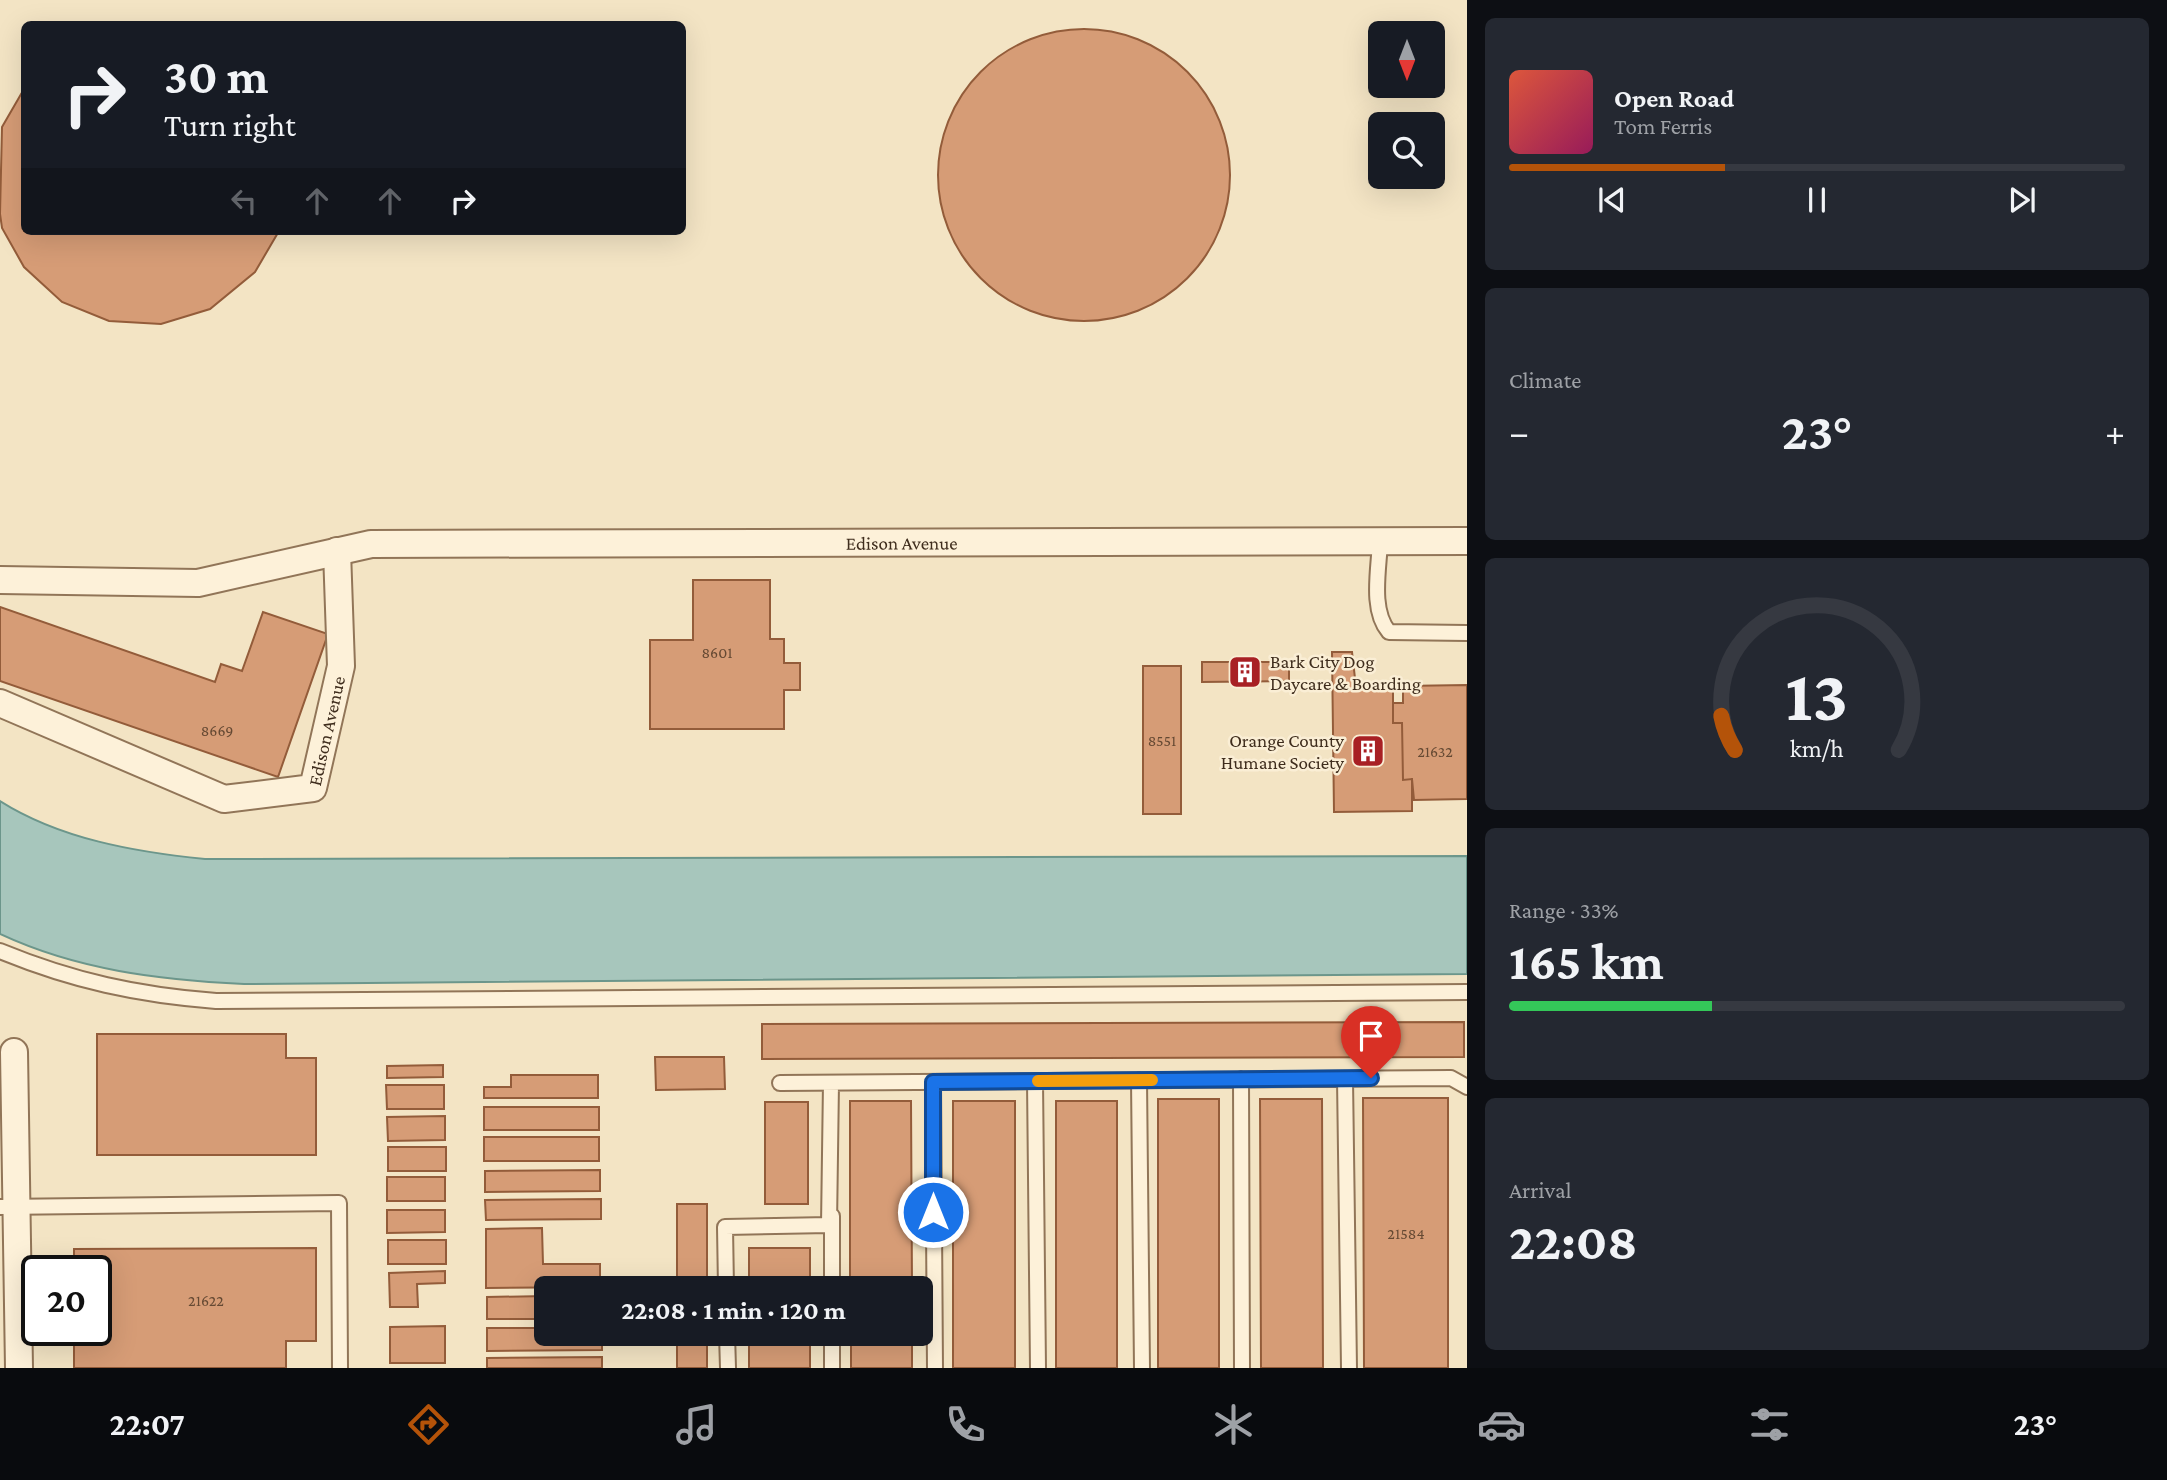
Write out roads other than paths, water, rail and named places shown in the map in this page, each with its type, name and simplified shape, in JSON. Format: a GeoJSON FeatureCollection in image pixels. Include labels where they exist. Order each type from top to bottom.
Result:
{"type":"FeatureCollection","features":[{"type":"Feature","properties":{"kind":"street","name":"Edison Avenue"},"geometry":{"type":"LineString","coordinates":[[0,580],[198,583],[371,544],[1467,541]]}},
{"type":"Feature","properties":{"kind":"street","name":"Edison Avenue"},"geometry":{"type":"LineString","coordinates":[[0,703],[224,799],[313,788],[341,666],[337,551]]}},
{"type":"Feature","properties":{"kind":"street"},"geometry":{"type":"LineString","coordinates":[[7,1048],[8,1207],[19,1368]]}},
{"type":"Feature","properties":{"kind":"lane"},"geometry":{"type":"LineString","coordinates":[[1380,541],[1378,611],[1381,623],[1389,632],[1467,633]]}},
{"type":"Feature","properties":{"kind":"lane"},"geometry":{"type":"LineString","coordinates":[[0,951],[56,974],[120,989],[216,1002],[1467,992]]}},
{"type":"Feature","properties":{"kind":"lane"},"geometry":{"type":"LineString","coordinates":[[780,1083],[1451,1078],[1467,1087]]}},
{"type":"Feature","properties":{"kind":"lane"},"geometry":{"type":"LineString","coordinates":[[1241,1079],[1242,1368]]}},
{"type":"Feature","properties":{"kind":"lane"},"geometry":{"type":"LineString","coordinates":[[1345,1079],[1349,1368]]}},
{"type":"Feature","properties":{"kind":"lane"},"geometry":{"type":"LineString","coordinates":[[1139,1080],[1142,1368]]}},
{"type":"Feature","properties":{"kind":"lane"},"geometry":{"type":"LineString","coordinates":[[1035,1081],[1038,1368]]}},
{"type":"Feature","properties":{"kind":"lane"},"geometry":{"type":"LineString","coordinates":[[933,1082],[935,1368]]}},
{"type":"Feature","properties":{"kind":"lane"},"geometry":{"type":"LineString","coordinates":[[726,1276],[725,1227],[829,1225],[831,1083]]}},
{"type":"Feature","properties":{"kind":"lane"},"geometry":{"type":"LineString","coordinates":[[831,1083],[832,1276]]}},
{"type":"Feature","properties":{"kind":"lane"},"geometry":{"type":"LineString","coordinates":[[8,1207],[339,1203],[340,1368]]}},
{"type":"Feature","properties":{"kind":"lane"},"geometry":{"type":"LineString","coordinates":[[727,1346],[728,1368]]}},
{"type":"Feature","properties":{"kind":"lane"},"geometry":{"type":"LineString","coordinates":[[832,1346],[832,1368]]}},
{"type":"Feature","properties":{"kind":"water"},"geometry":{"type":"Polygon","coordinates":[[[0,801],[48,825],[99,842],[205,859],[1467,856],[1467,974],[244,984],[181,980],[89,965],[0,934],[0,801]]]}},
{"type":"Feature","properties":{"kind":"place","name":"Bark City Dog Daycare & Boarding"},"geometry":{"type":"Point","coordinates":[1245,672]}},
{"type":"Feature","properties":{"kind":"place","name":"Orange County Humane Society"},"geometry":{"type":"Point","coordinates":[1368,751]}}]}
